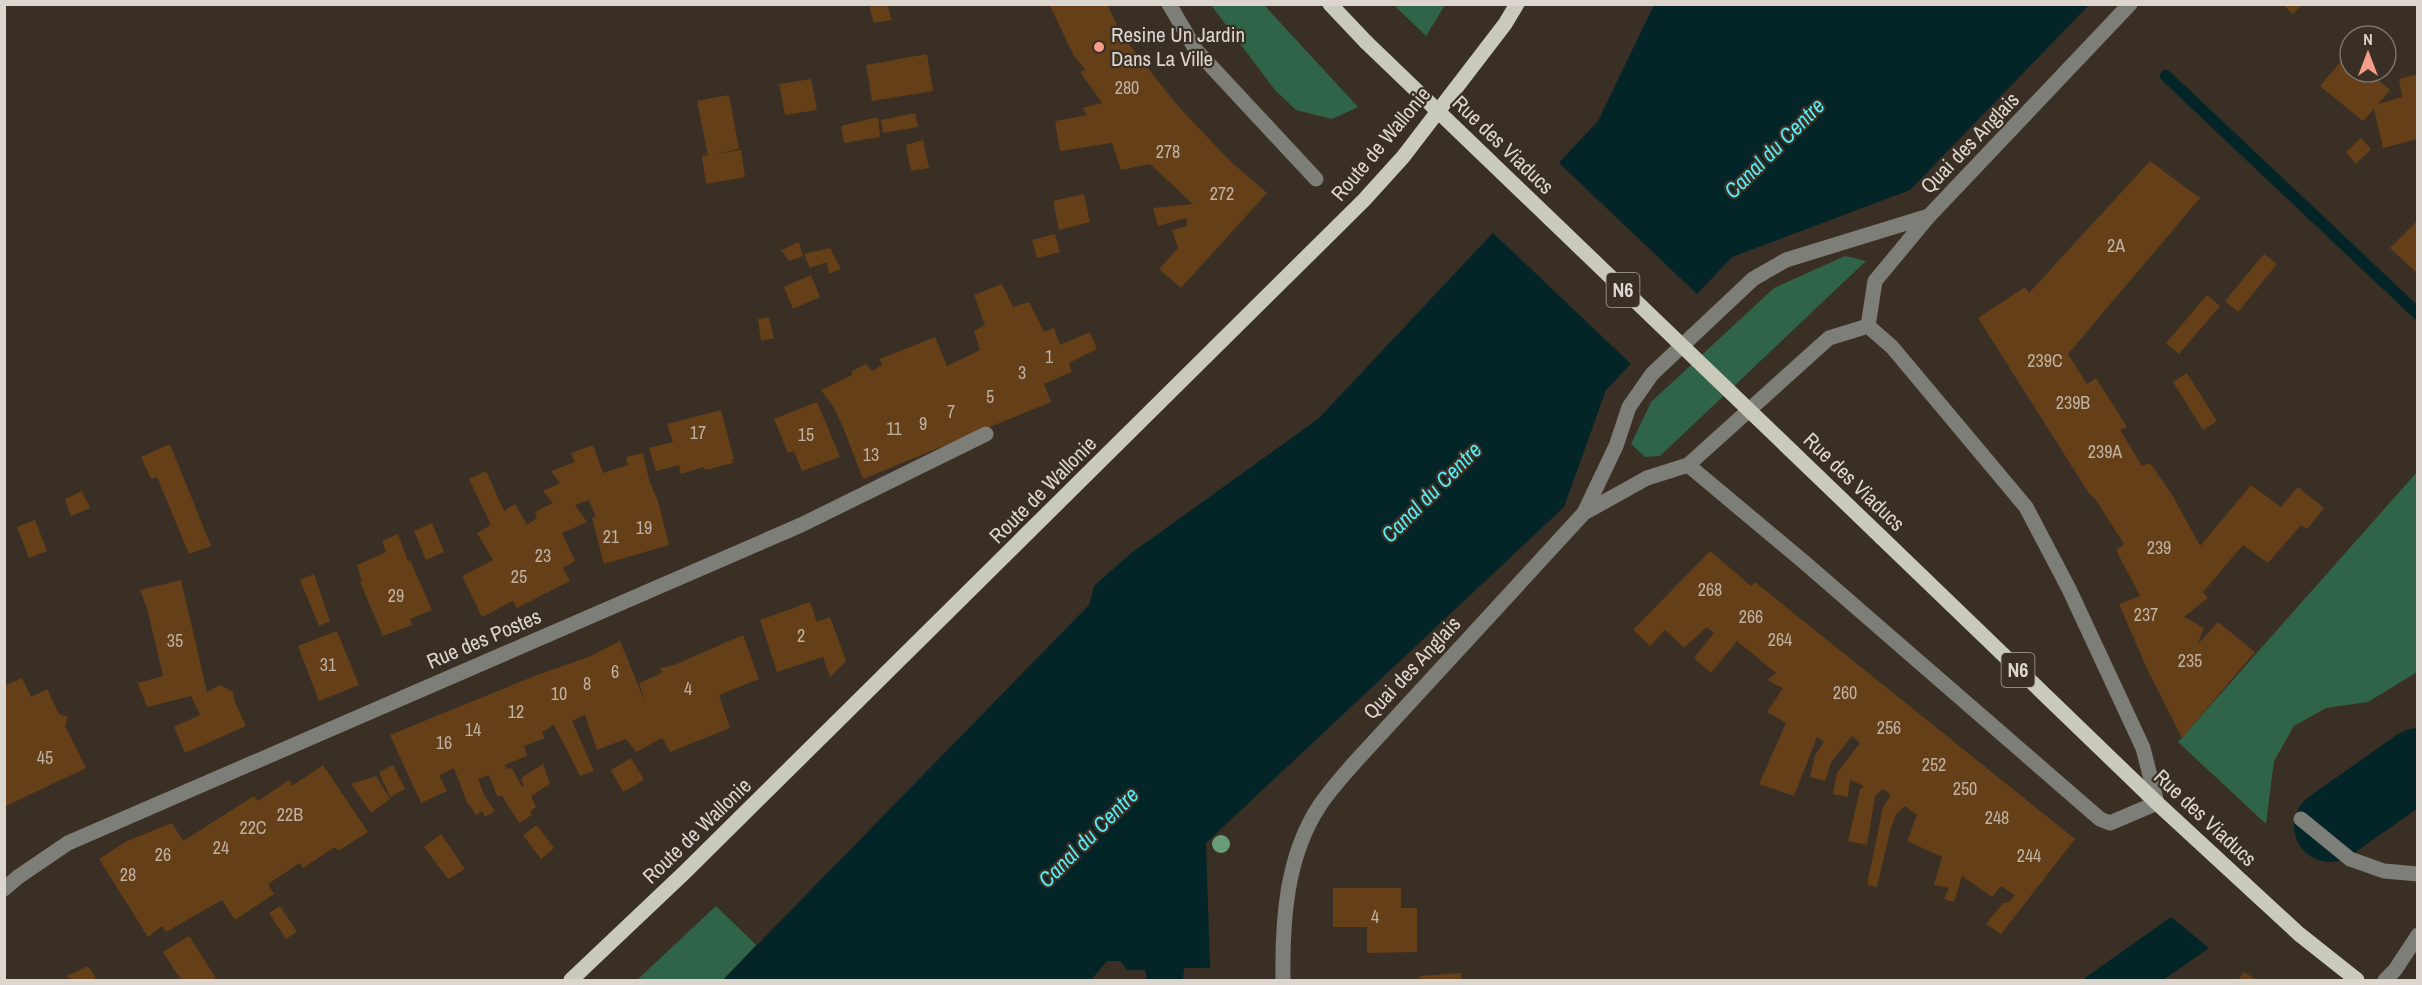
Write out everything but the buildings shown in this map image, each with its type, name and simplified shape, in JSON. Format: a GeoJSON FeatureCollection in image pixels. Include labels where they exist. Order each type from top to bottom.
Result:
{"type":"FeatureCollection","features":[{"type":"Feature","properties":{"kind":"main road","name":"Rue des Viaducs"},"geometry":{"type":"LineString","coordinates":[[1330,4],[1366,42],[2157,803],[2299,934],[2357,981]]}},
{"type":"Feature","properties":{"kind":"main road","name":"Route de Wallonie"},"geometry":{"type":"LineString","coordinates":[[571,981],[702,855],[1364,200],[1403,157],[1505,24],[1517,4]]}},
{"type":"Feature","properties":{"kind":"street"},"geometry":{"type":"LineString","coordinates":[[1169,4],[1196,50],[1317,179]]}},
{"type":"Feature","properties":{"kind":"street","name":"Quai des Anglais"},"geometry":{"type":"LineString","coordinates":[[1868,326],[1875,281],[1929,216],[2130,4]]}},
{"type":"Feature","properties":{"kind":"street"},"geometry":{"type":"LineString","coordinates":[[1584,513],[1616,446],[1629,407],[1652,374],[1753,279],[1786,260],[1929,216]]}},
{"type":"Feature","properties":{"kind":"street"},"geometry":{"type":"LineString","coordinates":[[1868,326],[1892,346],[2026,507],[2069,589],[2143,748],[2157,803],[2110,824],[2100,819],[1804,562],[1688,465],[1829,338],[1868,326]]}},
{"type":"Feature","properties":{"kind":"street","name":"Rue des Postes"},"geometry":{"type":"LineString","coordinates":[[4,889],[68,843],[801,525],[986,434]]}},
{"type":"Feature","properties":{"kind":"street","name":"Quai des Anglais"},"geometry":{"type":"LineString","coordinates":[[1283,981],[1282,946],[1289,880],[1304,833],[1320,806],[1355,762],[1584,513],[1647,478],[1688,465]]}},
{"type":"Feature","properties":{"kind":"street"},"geometry":{"type":"LineString","coordinates":[[2301,819],[2350,859],[2384,871],[2418,874]]}},
{"type":"Feature","properties":{"kind":"street"},"geometry":{"type":"LineString","coordinates":[[2385,981],[2395,970],[2418,934]]}},
{"type":"Feature","properties":{"kind":"green space"},"geometry":{"type":"Polygon","coordinates":[[[1211,5],[1264,5],[1358,107],[1332,119],[1296,110],[1275,90],[1211,5]]]}},
{"type":"Feature","properties":{"kind":"green space"},"geometry":{"type":"Polygon","coordinates":[[[1394,5],[1445,5],[1426,36],[1394,5]]]}},
{"type":"Feature","properties":{"kind":"green space"},"geometry":{"type":"Polygon","coordinates":[[[1845,256],[1866,261],[1660,456],[1645,457],[1631,444],[1651,402],[1774,288],[1845,256]]]}},
{"type":"Feature","properties":{"kind":"green space"},"geometry":{"type":"Polygon","coordinates":[[[2417,472],[2417,672],[2368,702],[2326,708],[2294,726],[2274,761],[2266,824],[2178,742],[2417,472]]]}},
{"type":"Feature","properties":{"kind":"green space"},"geometry":{"type":"Polygon","coordinates":[[[716,906],[756,945],[723,980],[637,980],[716,906]]]}},
{"type":"Feature","properties":{"kind":"water","name":"Canal du Centre"},"geometry":{"type":"Polygon","coordinates":[[[1654,5],[2089,5],[1910,190],[1732,257],[1606,390],[1564,507],[1206,843],[1210,968],[1184,968],[1183,980],[1147,980],[1145,970],[1127,970],[1120,961],[1107,961],[1091,980],[723,980],[1089,605],[1094,586],[1130,554],[1318,419],[1598,121],[1654,5]]]}},
{"type":"Feature","properties":{"kind":"water"},"geometry":{"type":"Polygon","coordinates":[[[2417,736],[2417,805],[2366,843],[2316,808],[2417,736]]]}},
{"type":"Feature","properties":{"kind":"water"},"geometry":{"type":"Polygon","coordinates":[[[2171,917],[2209,948],[2163,980],[2082,980],[2171,917]]]}},
{"type":"Feature","properties":{"kind":"pier"},"geometry":{"type":"Polygon","coordinates":[[[1557,161],[1699,296],[1633,366],[1491,231],[1557,161]]]}},
{"type":"Feature","properties":{"kind":"waterway"},"geometry":{"type":"LineString","coordinates":[[2166,76],[2418,314]]}},
{"type":"Feature","properties":{"kind":"waterway"},"geometry":{"type":"LineString","coordinates":[[2330,826],[2418,764]]}},
{"type":"Feature","properties":{"kind":"place","name":"Resine Un Jardin Dans La Ville"},"geometry":{"type":"Point","coordinates":[1099,47]}}]}
